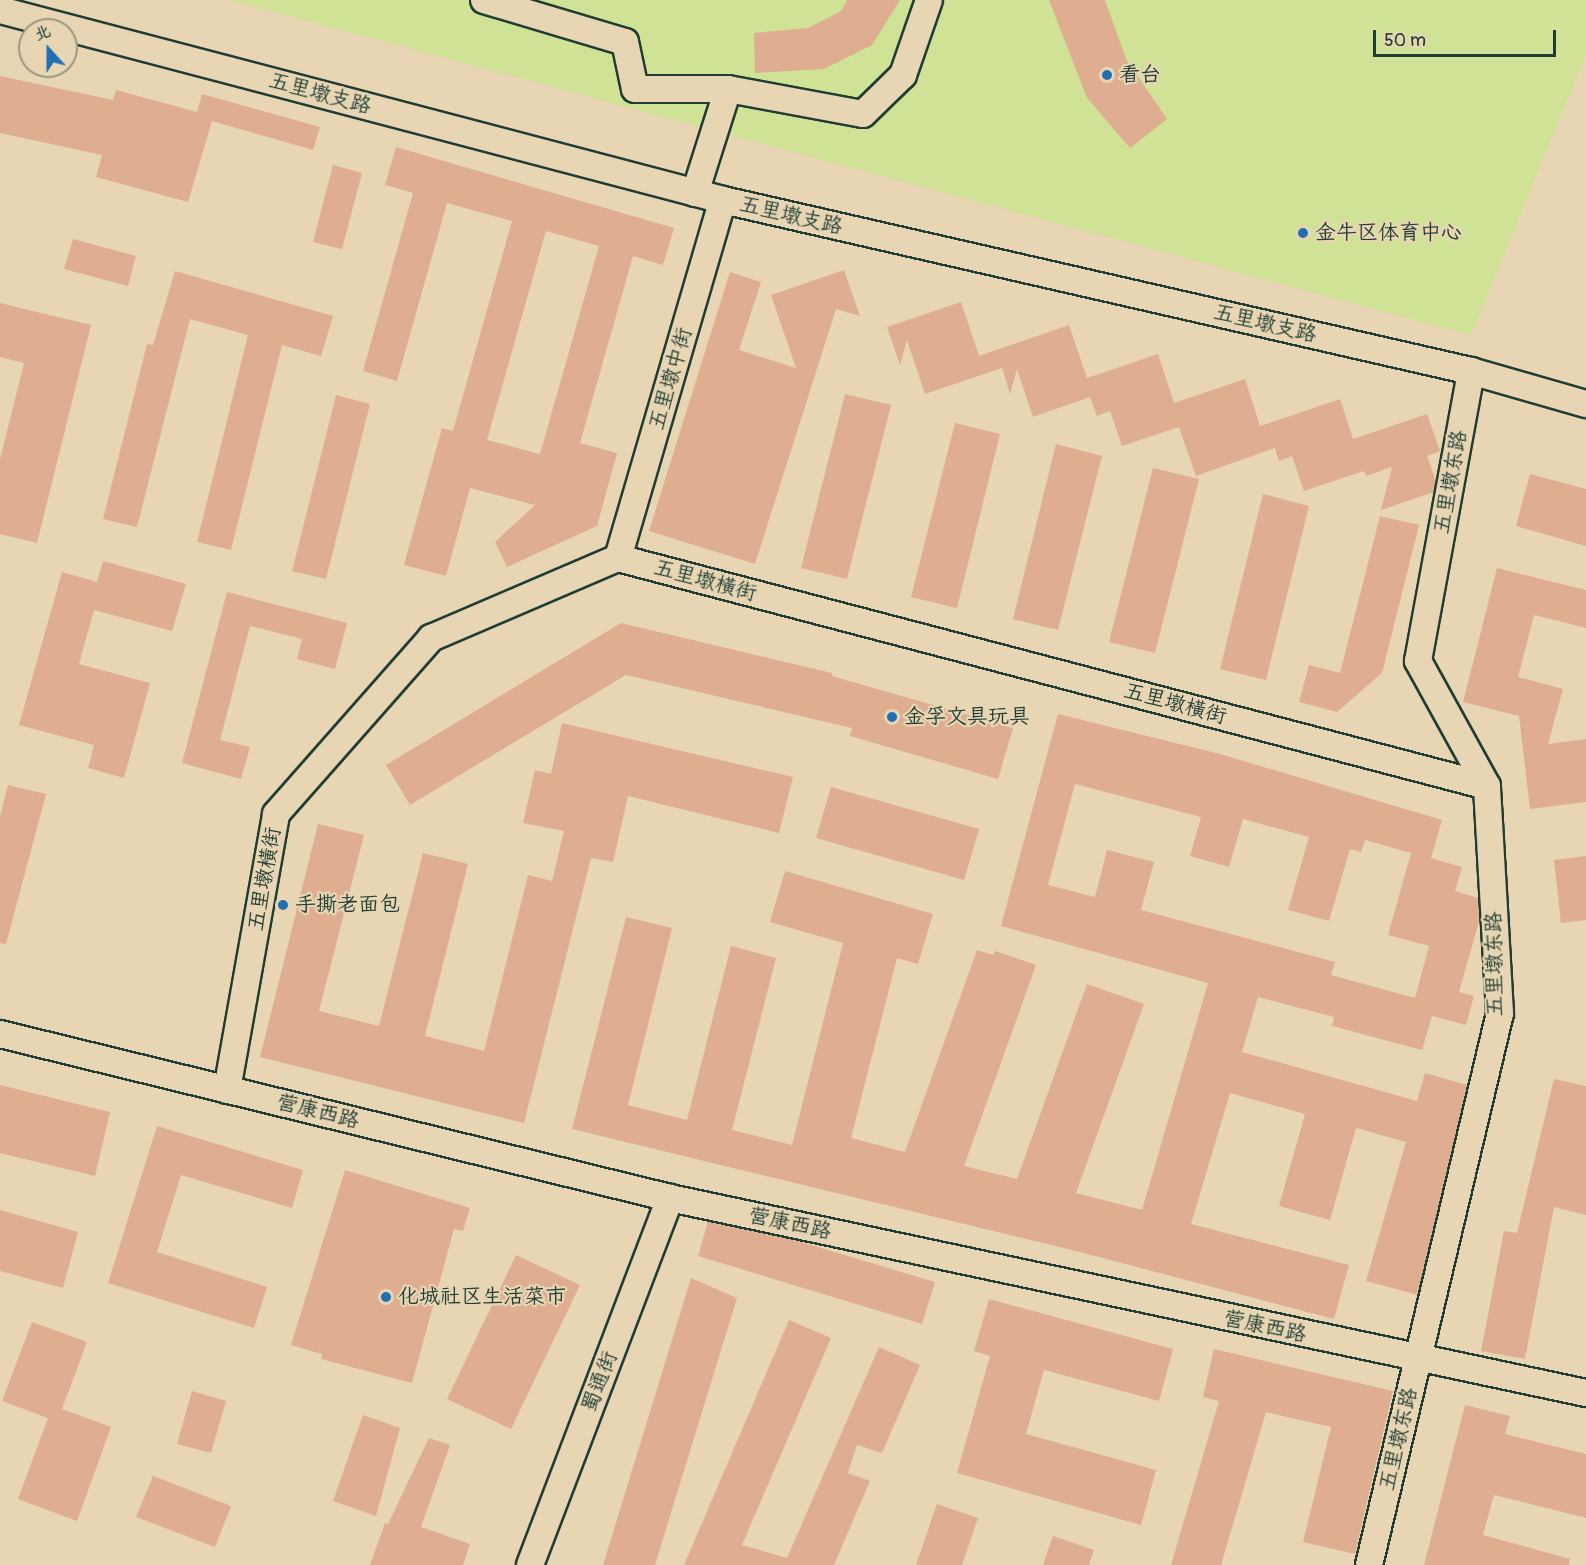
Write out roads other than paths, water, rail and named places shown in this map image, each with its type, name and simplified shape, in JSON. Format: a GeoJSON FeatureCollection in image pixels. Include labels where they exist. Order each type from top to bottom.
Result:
{"type":"FeatureCollection","features":[{"type":"Feature","properties":{"kind":"street"},"geometry":{"type":"LineString","coordinates":[[484,0],[625,42],[635,89],[728,89],[862,114],[903,75],[928,0]]}},
{"type":"Feature","properties":{"kind":"street","name":"五里墩支路"},"geometry":{"type":"LineString","coordinates":[[0,10],[723,200],[1471,371],[1586,404]]}},
{"type":"Feature","properties":{"kind":"street"},"geometry":{"type":"LineString","coordinates":[[695,193],[728,89]]}},
{"type":"Feature","properties":{"kind":"street","name":"五里墩中街"},"geometry":{"type":"LineString","coordinates":[[618,558],[723,200]]}},
{"type":"Feature","properties":{"kind":"street","name":"五里墩东路"},"geometry":{"type":"LineString","coordinates":[[1369,1565],[1500,1012],[1487,786],[1418,661],[1471,371]]}},
{"type":"Feature","properties":{"kind":"street","name":"五里墩横街"},"geometry":{"type":"LineString","coordinates":[[227,1090],[276,814],[431,638],[618,558],[1487,786]]}},
{"type":"Feature","properties":{"kind":"street","name":"营康西路"},"geometry":{"type":"LineString","coordinates":[[0,1034],[670,1198],[1418,1360],[1586,1393]]}},
{"type":"Feature","properties":{"kind":"street","name":"蜀通街"},"geometry":{"type":"LineString","coordinates":[[530,1565],[670,1198]]}},
{"type":"Feature","properties":{"kind":"place","name":"看台"},"geometry":{"type":"Point","coordinates":[1107,75]}},
{"type":"Feature","properties":{"kind":"place","name":"金牛区体育中心"},"geometry":{"type":"Point","coordinates":[1303,233]}},
{"type":"Feature","properties":{"kind":"place","name":"金孚文具玩具"},"geometry":{"type":"Point","coordinates":[892,717]}},
{"type":"Feature","properties":{"kind":"place","name":"手撕老面包"},"geometry":{"type":"Point","coordinates":[283,905]}},
{"type":"Feature","properties":{"kind":"place","name":"化城社区生活菜市"},"geometry":{"type":"Point","coordinates":[386,1297]}}]}
